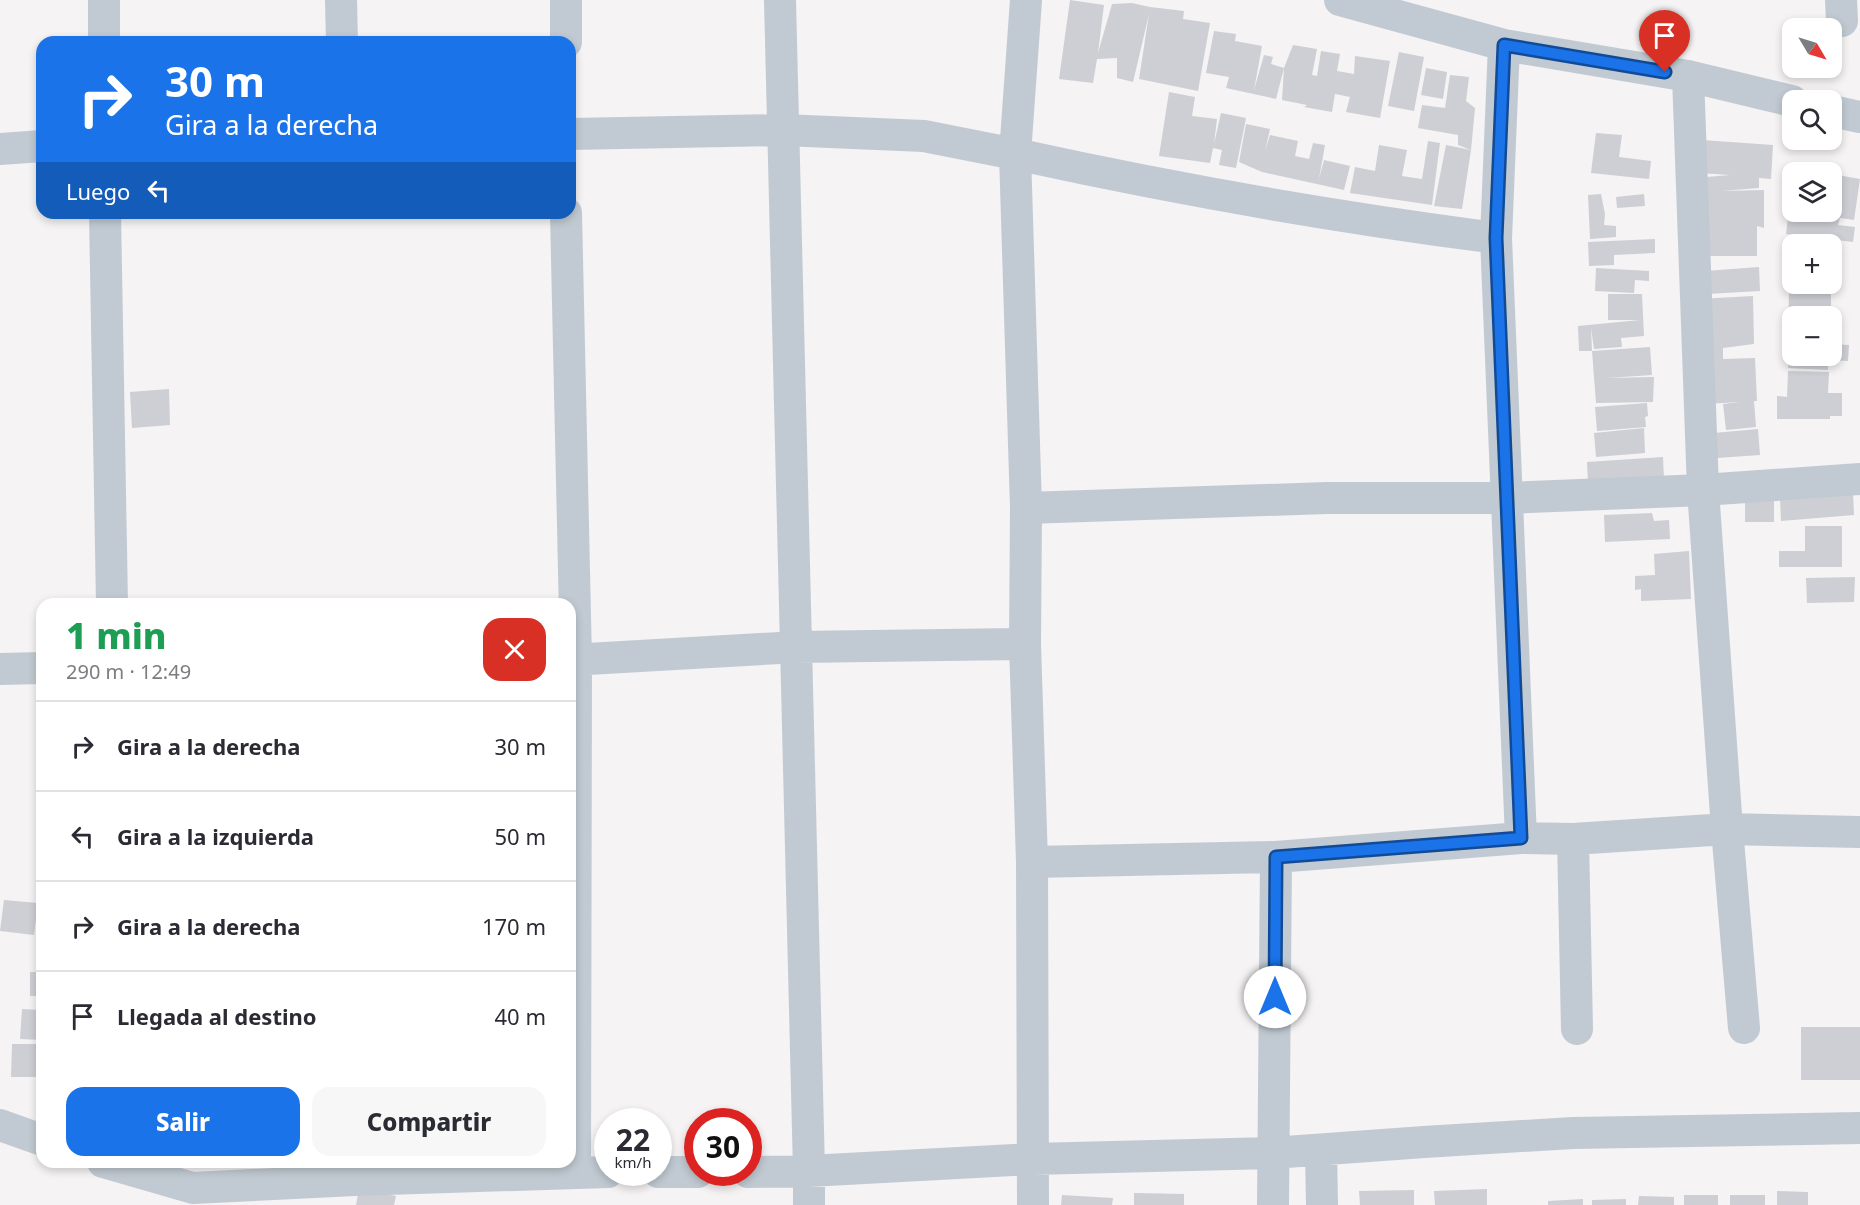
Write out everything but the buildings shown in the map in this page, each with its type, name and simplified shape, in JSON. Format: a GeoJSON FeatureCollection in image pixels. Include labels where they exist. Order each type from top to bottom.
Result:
{"type":"FeatureCollection","features":[{"type":"Feature","properties":{"kind":"street"},"geometry":{"type":"LineString","coordinates":[[104,0],[104,36]]}},
{"type":"Feature","properties":{"kind":"street"},"geometry":{"type":"LineString","coordinates":[[340,0],[342,36]]}},
{"type":"Feature","properties":{"kind":"street"},"geometry":{"type":"LineString","coordinates":[[566,0],[566,36]]}},
{"type":"Feature","properties":{"kind":"street"},"geometry":{"type":"LineString","coordinates":[[780,0],[808,1205]]}},
{"type":"Feature","properties":{"kind":"street"},"geometry":{"type":"LineString","coordinates":[[1026,0],[1015,154],[1026,508],[1025,644],[1032,862],[1033,1205]]}},
{"type":"Feature","properties":{"kind":"street"},"geometry":{"type":"LineString","coordinates":[[1340,0],[1504,45],[1688,76],[1782,99]]}},
{"type":"Feature","properties":{"kind":"street"},"geometry":{"type":"LineString","coordinates":[[1504,45],[1496,238],[1521,838]]}},
{"type":"Feature","properties":{"kind":"street"},"geometry":{"type":"LineString","coordinates":[[1688,76],[1703,490],[1727,829],[1744,1028]]}},
{"type":"Feature","properties":{"kind":"street"},"geometry":{"type":"LineString","coordinates":[[1842,113],[1860,117]]}},
{"type":"Feature","properties":{"kind":"street"},"geometry":{"type":"LineString","coordinates":[[576,134],[783,130],[924,136],[1138,181],[1400,226],[1496,238]]}},
{"type":"Feature","properties":{"kind":"street"},"geometry":{"type":"LineString","coordinates":[[0,149],[36,146]]}},
{"type":"Feature","properties":{"kind":"street"},"geometry":{"type":"LineString","coordinates":[[105,219],[112,598]]}},
{"type":"Feature","properties":{"kind":"street"},"geometry":{"type":"LineString","coordinates":[[567,219],[572,598]]}},
{"type":"Feature","properties":{"kind":"street"},"geometry":{"type":"LineString","coordinates":[[1026,508],[1327,498],[1508,498],[1703,490],[1860,479]]}},
{"type":"Feature","properties":{"kind":"street"},"geometry":{"type":"LineString","coordinates":[[576,660],[796,647],[1025,644]]}},
{"type":"Feature","properties":{"kind":"street"},"geometry":{"type":"LineString","coordinates":[[0,669],[36,668]]}},
{"type":"Feature","properties":{"kind":"street"},"geometry":{"type":"LineString","coordinates":[[1032,862],[1276,857],[1521,838],[1574,839],[1727,829],[1860,831]]}},
{"type":"Feature","properties":{"kind":"street"},"geometry":{"type":"LineString","coordinates":[[1574,839],[1576,1029]]}},
{"type":"Feature","properties":{"kind":"street"},"geometry":{"type":"LineString","coordinates":[[1273,1205],[1276,857]]}},
{"type":"Feature","properties":{"kind":"street"},"geometry":{"type":"LineString","coordinates":[[0,1125],[36,1138]]}},
{"type":"Feature","properties":{"kind":"street"},"geometry":{"type":"LineString","coordinates":[[762,1172],[1033,1159],[1272,1153],[1574,1133],[1860,1128]]}},
{"type":"Feature","properties":{"kind":"street"},"geometry":{"type":"LineString","coordinates":[[1321,1150],[1322,1205]]}},
{"type":"Feature","properties":{"kind":"street"},"geometry":{"type":"LineString","coordinates":[[125,1168],[194,1188],[355,1171],[594,1172]]}},
{"type":"Feature","properties":{"kind":"street"},"geometry":{"type":"LineString","coordinates":[[575,1168],[575,1172]]}},
{"type":"Feature","properties":{"kind":"route"},"geometry":{"type":"LineString","coordinates":[[1275,997],[1276,857],[1521,838],[1496,238],[1504,45],[1665,72]]}}]}
